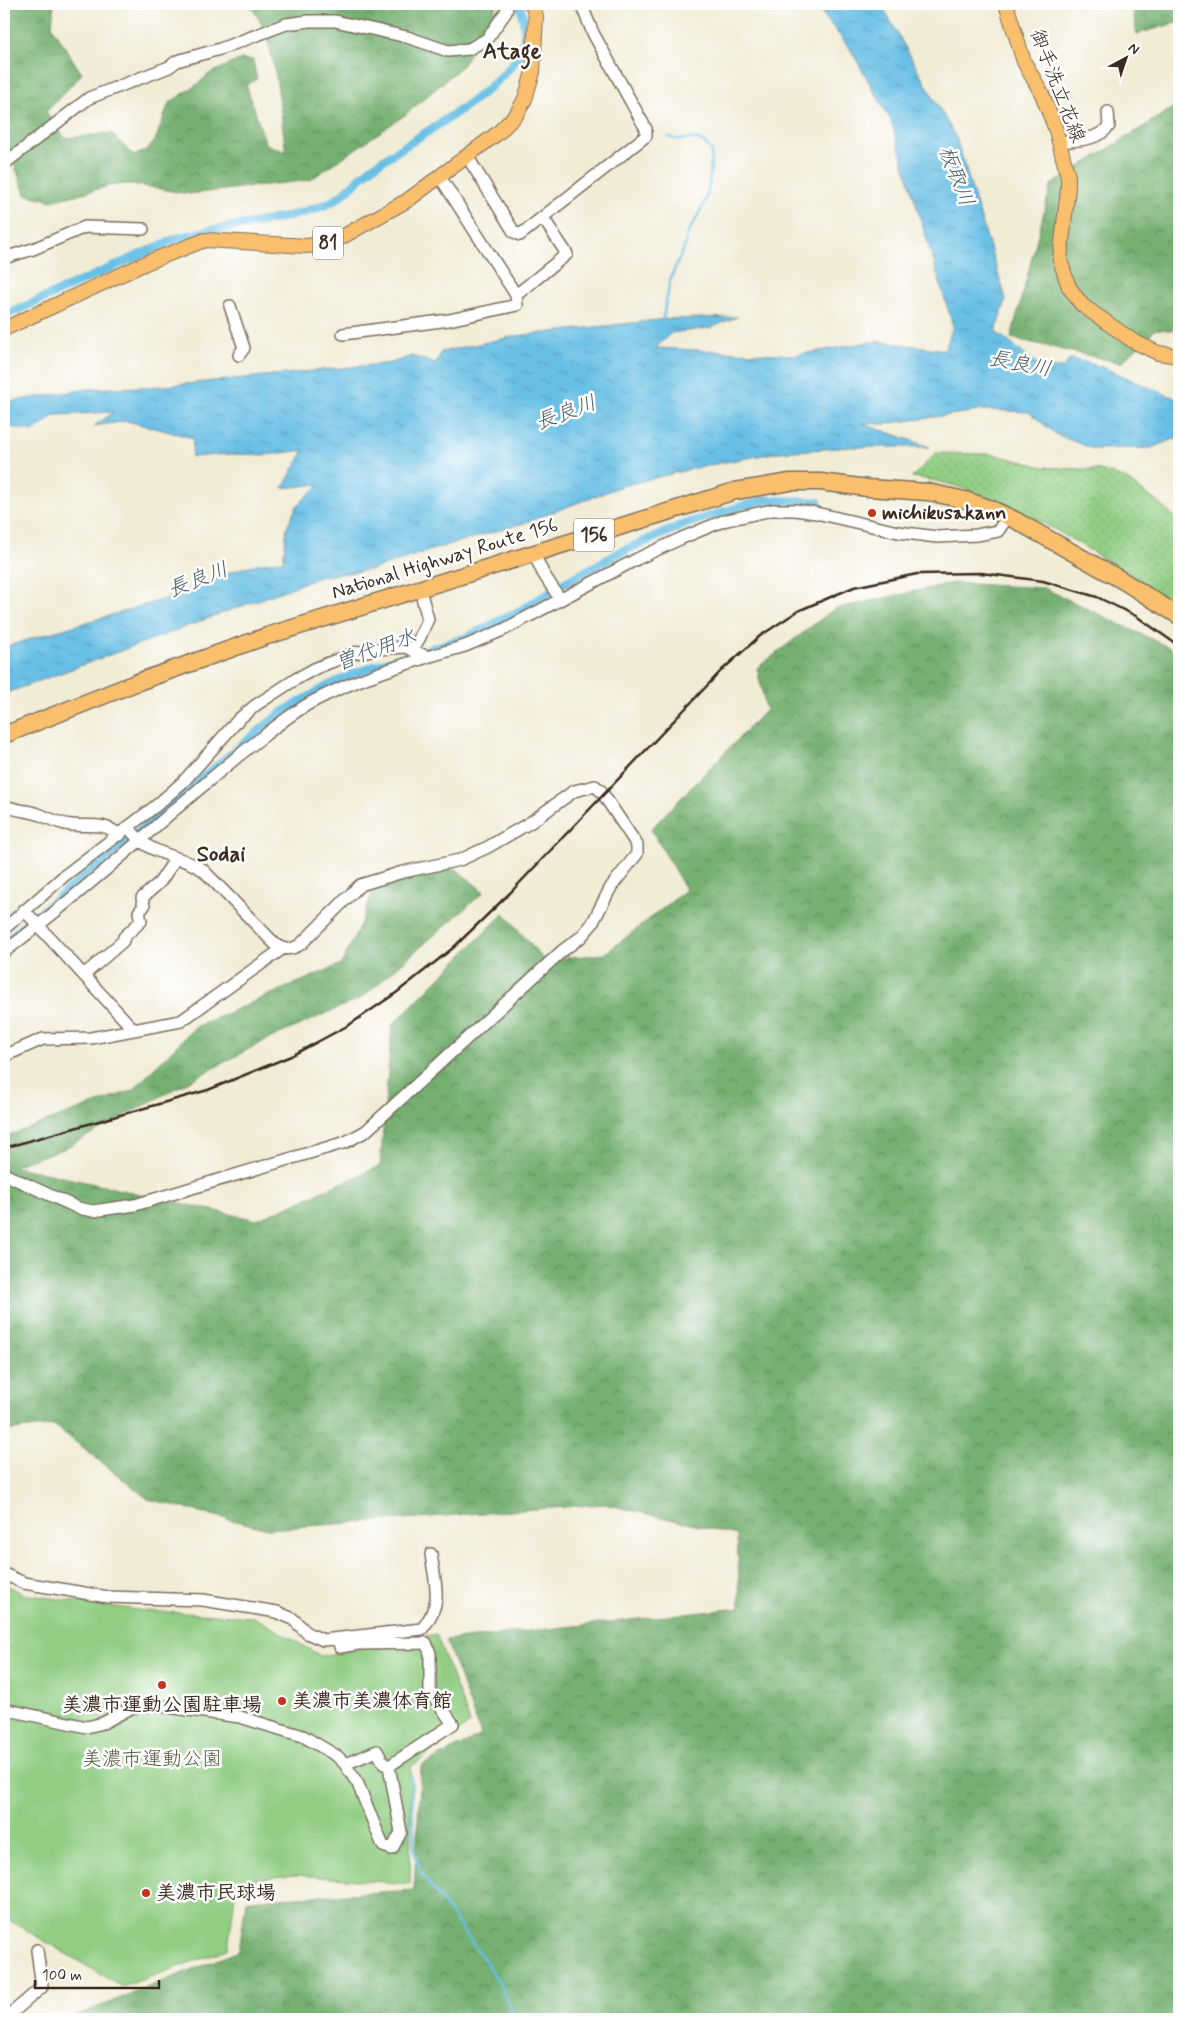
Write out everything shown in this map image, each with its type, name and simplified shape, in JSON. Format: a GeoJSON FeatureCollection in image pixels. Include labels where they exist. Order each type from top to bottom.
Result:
{"type":"FeatureCollection","features":[{"type":"Feature","properties":{"kind":"highway","name":"National Highway Route 156"},"geometry":{"type":"LineString","coordinates":[[4,735],[138,682],[267,636],[735,491],[790,482],[820,482],[868,488],[928,492],[965,500],[1008,516],[1126,582],[1179,616]]}},
{"type":"Feature","properties":{"kind":"main road","name":"81"},"geometry":{"type":"LineString","coordinates":[[4,329],[159,253],[205,240],[307,246],[327,243],[342,237],[391,210],[440,177],[504,127],[516,115],[525,99],[533,72],[536,16],[532,4]]}},
{"type":"Feature","properties":{"kind":"main road","name":"御手洗立花線"},"geometry":{"type":"LineString","coordinates":[[1006,4],[1024,62],[1042,94],[1059,142],[1068,176],[1060,260],[1069,287],[1082,305],[1133,340],[1158,353],[1179,356]]}},
{"type":"Feature","properties":{"kind":"street"},"geometry":{"type":"LineString","coordinates":[[5,160],[90,98],[169,68],[177,61],[220,48],[286,24],[309,21],[334,21],[407,36],[448,50],[469,49],[487,39],[506,12],[508,4]]}},
{"type":"Feature","properties":{"kind":"street"},"geometry":{"type":"LineString","coordinates":[[467,156],[514,232],[520,235],[644,139],[647,134],[629,96],[593,33],[581,4]]}},
{"type":"Feature","properties":{"kind":"street"},"geometry":{"type":"LineString","coordinates":[[1059,142],[1092,138],[1105,132],[1109,126],[1108,112]]}},
{"type":"Feature","properties":{"kind":"street"},"geometry":{"type":"LineString","coordinates":[[343,334],[449,320],[517,305],[516,295],[440,177]]}},
{"type":"Feature","properties":{"kind":"street"},"geometry":{"type":"LineString","coordinates":[[516,295],[567,254],[543,218]]}},
{"type":"Feature","properties":{"kind":"street"},"geometry":{"type":"LineString","coordinates":[[4,258],[33,249],[86,227],[143,228]]}},
{"type":"Feature","properties":{"kind":"street"},"geometry":{"type":"LineString","coordinates":[[230,306],[244,348],[239,355]]}},
{"type":"Feature","properties":{"kind":"street"},"geometry":{"type":"LineString","coordinates":[[4,952],[32,919],[64,876],[132,834],[190,787],[312,702],[419,653],[465,646],[503,630],[556,593],[682,538],[723,521],[772,510],[809,512],[898,532],[937,537],[977,535],[998,531],[1008,516]]}},
{"type":"Feature","properties":{"kind":"street"},"geometry":{"type":"LineString","coordinates":[[534,554],[556,593]]}},
{"type":"Feature","properties":{"kind":"street"},"geometry":{"type":"LineString","coordinates":[[419,653],[419,639],[428,619],[420,590]]}},
{"type":"Feature","properties":{"kind":"street"},"geometry":{"type":"LineString","coordinates":[[4,929],[32,919],[116,859],[132,834],[190,787],[238,719],[256,704],[296,678],[354,653],[406,647],[419,653]]}},
{"type":"Feature","properties":{"kind":"street"},"geometry":{"type":"LineString","coordinates":[[4,1056],[43,1039],[90,1038],[172,1024],[190,1016],[282,949],[292,948],[301,944],[360,885],[403,872],[460,860],[488,847],[531,822],[574,791],[595,786],[601,791],[637,845],[637,854],[611,887],[592,924],[581,937],[562,951],[366,1131],[346,1142],[135,1205],[112,1210],[93,1211],[78,1208],[4,1174]]}},
{"type":"Feature","properties":{"kind":"street"},"geometry":{"type":"LineString","coordinates":[[4,805],[38,814],[59,823],[73,825],[92,824],[132,834],[151,849],[203,870],[282,949]]}},
{"type":"Feature","properties":{"kind":"street"},"geometry":{"type":"LineString","coordinates":[[85,974],[123,942],[124,937],[140,923],[139,912],[144,906],[142,898],[160,882],[176,858]]}},
{"type":"Feature","properties":{"kind":"street"},"geometry":{"type":"LineString","coordinates":[[32,919],[85,974],[134,1030]]}},
{"type":"Feature","properties":{"kind":"street"},"geometry":{"type":"LineString","coordinates":[[4,1574],[24,1583],[108,1597],[203,1600],[277,1612],[293,1619],[307,1634],[324,1640],[422,1629],[435,1610],[436,1596],[431,1554]]}},
{"type":"Feature","properties":{"kind":"street"},"geometry":{"type":"LineString","coordinates":[[338,1639],[340,1647],[358,1644],[426,1643],[430,1653],[430,1691],[453,1724],[388,1766]]}},
{"type":"Feature","properties":{"kind":"street"},"geometry":{"type":"LineString","coordinates":[[4,1709],[87,1727],[103,1723],[131,1708],[142,1705],[214,1712],[240,1717],[303,1736],[337,1756],[345,1764],[358,1784],[383,1846],[392,1849],[402,1832],[388,1766],[384,1764],[376,1751],[345,1764]]}},
{"type":"Feature","properties":{"kind":"street"},"geometry":{"type":"LineString","coordinates":[[6,2019],[42,1987],[37,1950]]}},
{"type":"Feature","properties":{"kind":"green space"},"geometry":{"type":"Polygon","coordinates":[[[4,4],[54,4],[52,27],[82,74],[46,112],[65,138],[111,133],[134,156],[148,149],[155,141],[169,103],[198,84],[209,74],[241,59],[253,60],[257,79],[246,85],[266,144],[286,152],[279,95],[271,52],[265,33],[248,4],[498,4],[462,66],[405,115],[310,180],[189,194],[132,184],[113,185],[52,201],[25,194],[9,150],[4,144],[4,4]]]}},
{"type":"Feature","properties":{"kind":"green space"},"geometry":{"type":"Polygon","coordinates":[[[1132,4],[1179,4],[1179,22],[1137,34],[1132,4]]]}},
{"type":"Feature","properties":{"kind":"green space"},"geometry":{"type":"Polygon","coordinates":[[[1179,104],[1179,331],[1156,329],[1121,363],[1011,338],[1051,185],[1179,104]]]}},
{"type":"Feature","properties":{"kind":"green space"},"geometry":{"type":"Polygon","coordinates":[[[936,453],[992,454],[1044,467],[1100,470],[1124,478],[1159,503],[1179,522],[1179,607],[1118,567],[1051,527],[981,495],[946,483],[912,477],[936,453]]]}},
{"type":"Feature","properties":{"kind":"green space"},"geometry":{"type":"Polygon","coordinates":[[[953,583],[1044,588],[1170,648],[1179,656],[1179,2019],[68,2019],[239,1951],[246,1900],[414,1890],[421,1766],[481,1735],[446,1640],[740,1608],[737,1535],[605,1504],[268,1529],[148,1499],[54,1425],[4,1431],[4,1137],[133,1090],[195,1027],[341,964],[358,930],[376,884],[455,868],[484,892],[363,997],[264,1041],[63,1149],[13,1166],[257,1220],[380,1166],[392,1025],[504,913],[544,960],[605,954],[686,890],[651,829],[766,710],[757,668],[834,609],[953,583]]]}},
{"type":"Feature","properties":{"kind":"green space","name":"美濃市運動公園"},"geometry":{"type":"Polygon","coordinates":[[[4,1583],[23,1594],[144,1611],[254,1617],[321,1656],[436,1634],[470,1723],[411,1767],[410,1884],[294,1875],[237,1881],[228,1949],[122,1987],[4,1917],[4,1583]]]}},
{"type":"Feature","properties":{"kind":"water"},"geometry":{"type":"Polygon","coordinates":[[[815,4],[881,4],[956,138],[1006,299],[996,332],[1042,368],[1063,368],[1070,359],[1100,366],[1179,400],[1179,437],[1151,448],[1094,449],[1057,435],[1029,412],[986,410],[883,424],[861,423],[930,447],[852,447],[779,452],[699,467],[622,486],[524,523],[370,570],[323,576],[4,694],[4,647],[168,598],[252,565],[283,561],[287,527],[297,506],[319,484],[283,488],[304,450],[266,455],[231,454],[192,457],[193,438],[127,421],[94,426],[114,412],[55,415],[35,431],[4,426],[4,404],[88,389],[165,386],[391,363],[412,356],[436,364],[441,352],[516,336],[667,319],[737,317],[710,328],[671,333],[656,348],[796,355],[876,341],[945,350],[953,326],[891,121],[851,50],[815,4]]]}},
{"type":"Feature","properties":{"kind":"waterway"},"geometry":{"type":"LineString","coordinates":[[4,316],[175,239],[290,216],[334,201],[374,166],[477,97],[512,65],[522,49],[525,38],[520,4]]}},
{"type":"Feature","properties":{"kind":"waterway"},"geometry":{"type":"LineString","coordinates":[[662,322],[671,277],[685,246],[687,235],[704,204],[709,187],[712,151],[706,144],[695,139],[675,139],[669,137]]}},
{"type":"Feature","properties":{"kind":"waterway","name":"曽代用水"},"geometry":{"type":"LineString","coordinates":[[4,943],[264,727],[283,712],[330,685],[353,674],[384,663],[465,638],[520,611],[566,582],[623,551],[685,524],[763,500],[818,502]]}},
{"type":"Feature","properties":{"kind":"waterway"},"geometry":{"type":"LineString","coordinates":[[411,1776],[414,1849],[420,1871],[488,1965],[500,1985],[515,2019]]}},
{"type":"Feature","properties":{"kind":"waterway"},"geometry":{"type":"LineString","coordinates":[[18,2019],[26,2019]]}},
{"type":"Feature","properties":{"kind":"railway"},"geometry":{"type":"LineString","coordinates":[[4,1148],[208,1090],[291,1056],[349,1025],[396,993],[453,948],[511,892],[721,671],[760,636],[798,611],[854,587],[917,574],[981,573],[1043,581],[1097,597],[1136,616],[1179,646]]}},
{"type":"Feature","properties":{"kind":"place","name":"michikusakann"},"geometry":{"type":"Point","coordinates":[872,513]}},
{"type":"Feature","properties":{"kind":"place","name":"美濃市運動公園駐車場"},"geometry":{"type":"Point","coordinates":[162,1685]}},
{"type":"Feature","properties":{"kind":"place","name":"美濃市美濃体育館"},"geometry":{"type":"Point","coordinates":[282,1701]}},
{"type":"Feature","properties":{"kind":"place","name":"美濃市民球場"},"geometry":{"type":"Point","coordinates":[146,1893]}},
{"type":"Feature","properties":{"kind":"district","name":"Atage"},"geometry":{"type":"Point","coordinates":[512,52]}},
{"type":"Feature","properties":{"kind":"district","name":"Sodai"},"geometry":{"type":"Point","coordinates":[221,855]}},
{"type":"Feature","properties":{"kind":"water label","name":"板取川"},"geometry":{"type":"Point","coordinates":[956,176]}},
{"type":"Feature","properties":{"kind":"water label","name":"長良川"},"geometry":{"type":"Point","coordinates":[1020,364]}},
{"type":"Feature","properties":{"kind":"water label","name":"長良川"},"geometry":{"type":"Point","coordinates":[566,413]}},
{"type":"Feature","properties":{"kind":"water label","name":"長良川"},"geometry":{"type":"Point","coordinates":[198,580]}}]}
